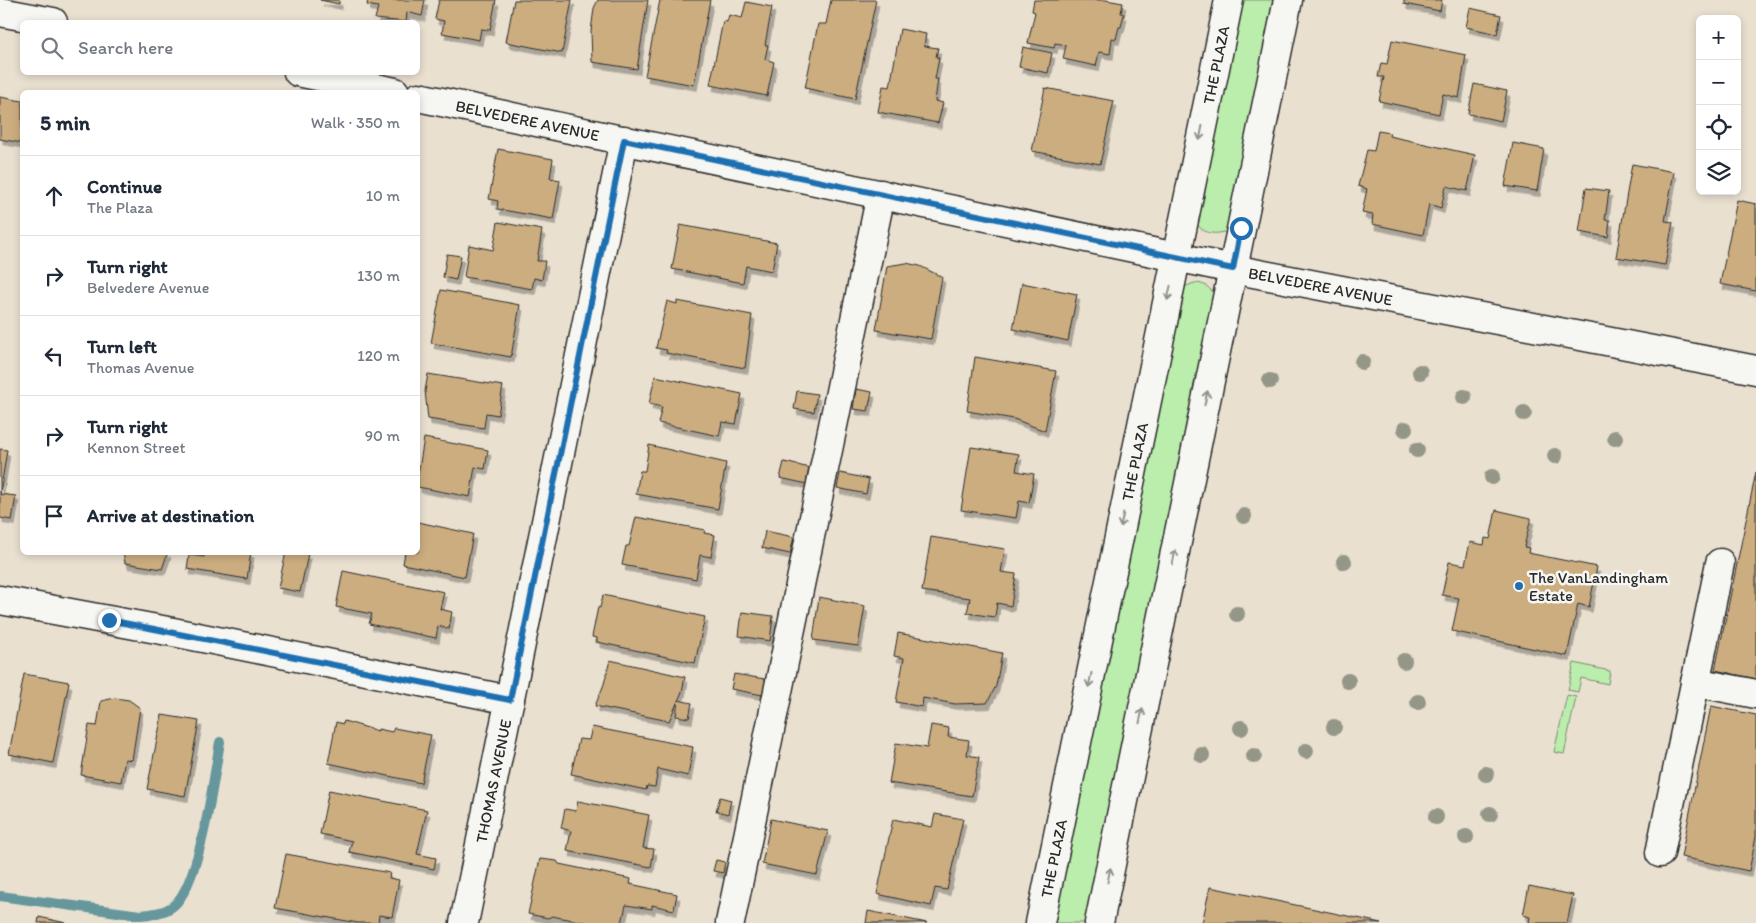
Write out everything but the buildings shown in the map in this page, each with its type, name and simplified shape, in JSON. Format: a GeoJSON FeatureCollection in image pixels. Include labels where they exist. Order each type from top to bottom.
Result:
{"type":"FeatureCollection","features":[{"type":"Feature","properties":{"kind":"street","name":"THE PLAZA"},"geometry":{"type":"LineString","coordinates":[[1040,923],[1228,0]]}},
{"type":"Feature","properties":{"kind":"street"},"geometry":{"type":"LineString","coordinates":[[1099,923],[1288,0]]}},
{"type":"Feature","properties":{"kind":"street"},"geometry":{"type":"LineString","coordinates":[[0,12],[42,20]]}},
{"type":"Feature","properties":{"kind":"street"},"geometry":{"type":"LineString","coordinates":[[313,75],[385,90]]}},
{"type":"Feature","properties":{"kind":"street","name":"BELVEDERE AVENUE"},"geometry":{"type":"LineString","coordinates":[[420,97],[1233,269],[1756,370]]}},
{"type":"Feature","properties":{"kind":"street","name":"THOMAS AVENUE"},"geometry":{"type":"LineString","coordinates":[[464,923],[624,140]]}},
{"type":"Feature","properties":{"kind":"street"},"geometry":{"type":"LineString","coordinates":[[730,923],[880,194]]}},
{"type":"Feature","properties":{"kind":"street"},"geometry":{"type":"LineString","coordinates":[[1660,853],[1720,563]]}},
{"type":"Feature","properties":{"kind":"street"},"geometry":{"type":"LineString","coordinates":[[0,600],[173,632],[510,700]]}},
{"type":"Feature","properties":{"kind":"street"},"geometry":{"type":"LineString","coordinates":[[1695,682],[1756,694]]}},
{"type":"Feature","properties":{"kind":"green space"},"geometry":{"type":"Polygon","coordinates":[[[1237,0],[1278,0],[1227,231],[1212,233],[1203,230],[1194,219],[1237,0]]]}},
{"type":"Feature","properties":{"kind":"green space"},"geometry":{"type":"Polygon","coordinates":[[[1194,283],[1207,287],[1215,297],[1089,923],[1049,923],[1182,288],[1194,283]]]}},
{"type":"Feature","properties":{"kind":"green space"},"geometry":{"type":"Polygon","coordinates":[[[1574,663],[1610,671],[1608,684],[1581,678],[1578,692],[1568,690],[1574,663]]]}},
{"type":"Feature","properties":{"kind":"green space"},"geometry":{"type":"Polygon","coordinates":[[[1567,695],[1576,697],[1564,754],[1554,752],[1567,695]]]}},
{"type":"Feature","properties":{"kind":"waterway"},"geometry":{"type":"LineString","coordinates":[[0,896],[140,915],[162,912],[173,906],[183,894],[198,854],[210,804],[220,742]]}},
{"type":"Feature","properties":{"kind":"place","name":"The VanLandingham Estate"},"geometry":{"type":"Point","coordinates":[1519,586]}},
{"type":"Feature","properties":{"kind":"route"},"geometry":{"type":"LineString","coordinates":[[109,620],[510,700],[624,140],[1233,269],[1241,228]]}}]}
